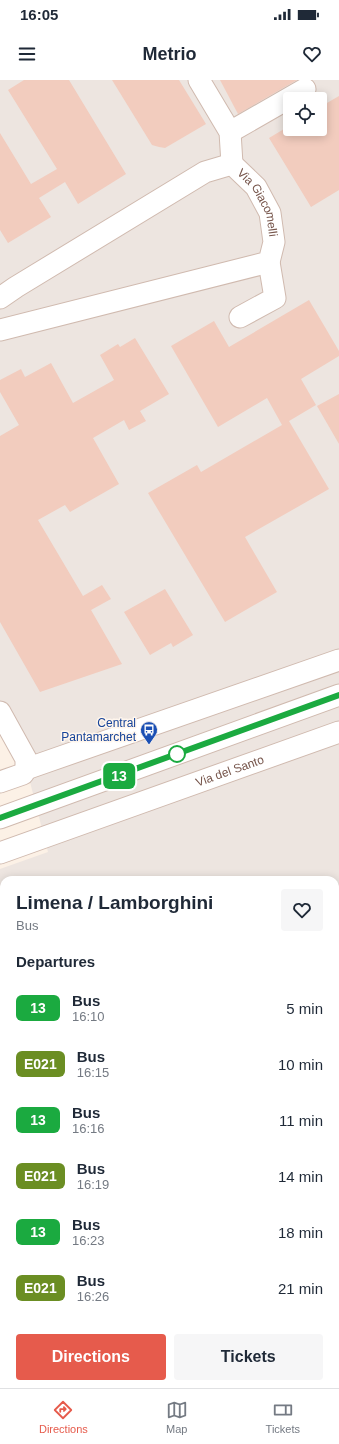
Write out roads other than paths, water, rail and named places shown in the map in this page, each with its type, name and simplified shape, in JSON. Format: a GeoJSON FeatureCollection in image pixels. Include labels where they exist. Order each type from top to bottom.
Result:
{"type":"FeatureCollection","features":[{"type":"Feature","properties":{"kind":"street"},"geometry":{"type":"LineString","coordinates":[[199,80],[230,132],[232,164]]}},
{"type":"Feature","properties":{"kind":"street"},"geometry":{"type":"LineString","coordinates":[[230,132],[305,89]]}},
{"type":"Feature","properties":{"kind":"street","name":"Via Giacomelli"},"geometry":{"type":"LineString","coordinates":[[0,298],[16,286],[205,172],[232,164],[256,188],[270,213],[274,242],[269,262]]}},
{"type":"Feature","properties":{"kind":"street"},"geometry":{"type":"LineString","coordinates":[[0,330],[269,262],[274,298],[240,317]]}},
{"type":"Feature","properties":{"kind":"street"},"geometry":{"type":"LineString","coordinates":[[26,768],[339,660]]}},
{"type":"Feature","properties":{"kind":"street"},"geometry":{"type":"LineString","coordinates":[[0,818],[339,695]]}},
{"type":"Feature","properties":{"kind":"street"},"geometry":{"type":"LineString","coordinates":[[0,712],[26,759],[26,768],[22,774],[0,782]]}},
{"type":"Feature","properties":{"kind":"street","name":"Via del Santo"},"geometry":{"type":"LineString","coordinates":[[0,853],[339,732]]}},
{"type":"Feature","properties":{"kind":"street"},"geometry":{"type":"LineString","coordinates":[[108,779],[120,811]]}},
{"type":"Feature","properties":{"kind":"place","name":"Central Pantamarchet"},"geometry":{"type":"Point","coordinates":[149,745]}}]}
